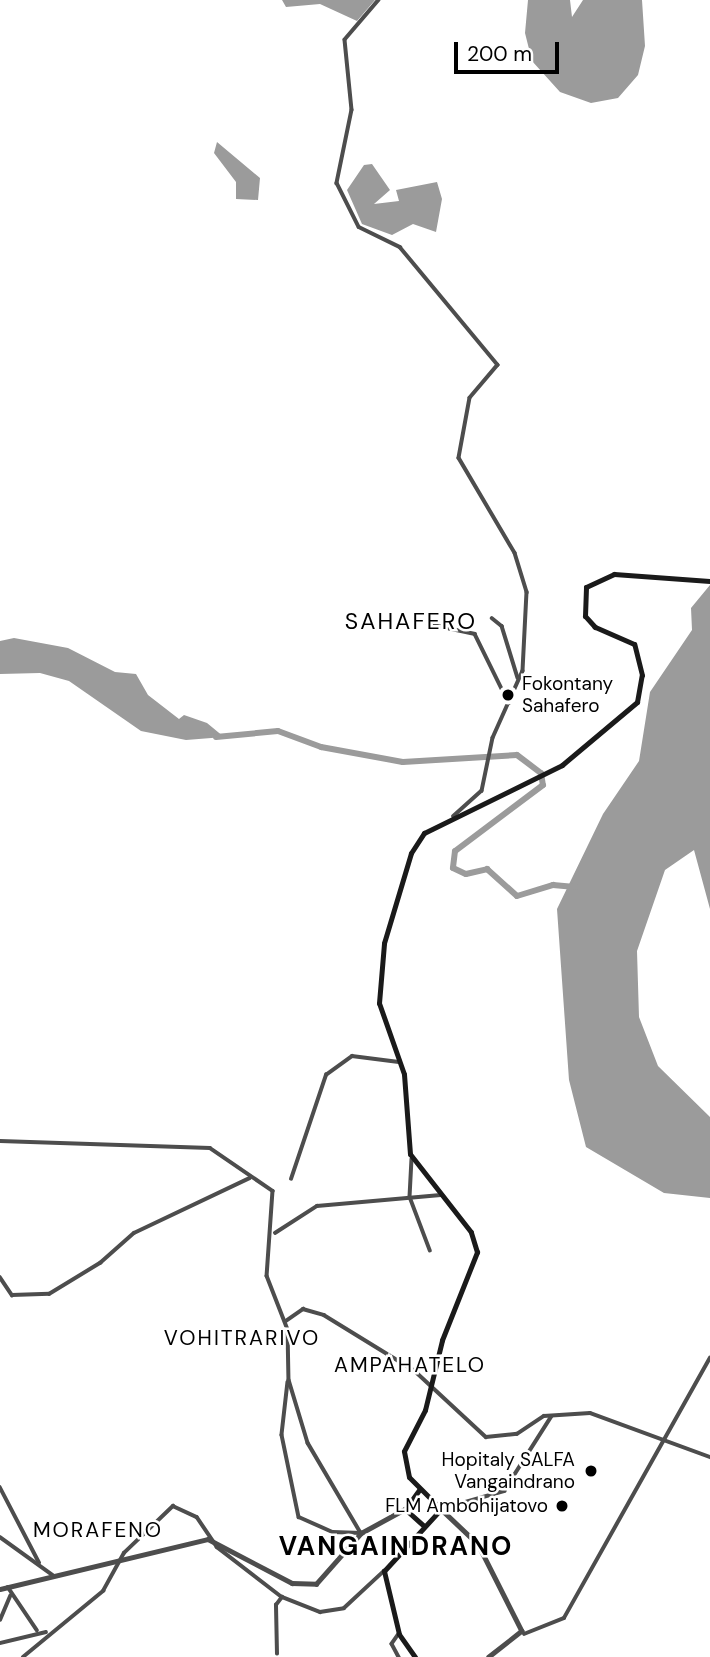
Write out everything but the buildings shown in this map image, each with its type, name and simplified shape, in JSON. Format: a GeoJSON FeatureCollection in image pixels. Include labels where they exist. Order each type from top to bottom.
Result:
{"type":"FeatureCollection","features":[{"type":"Feature","properties":{"kind":"main road"},"geometry":{"type":"LineString","coordinates":[[415,1657],[398,1634],[384,1572],[441,1509],[419,1490],[407,1472],[404,1451],[433,1388],[442,1340],[477,1252],[474,1236],[412,1159],[407,1140],[401,1062],[379,1003],[380,961],[411,853],[425,833],[454,816],[533,782],[637,702],[642,674],[634,644],[595,627],[581,606],[592,581],[632,577],[710,581]]}},
{"type":"Feature","properties":{"kind":"main road"},"geometry":{"type":"LineString","coordinates":[[419,1490],[405,1509],[424,1526]]}},
{"type":"Feature","properties":{"kind":"street"},"geometry":{"type":"LineString","coordinates":[[379,0],[345,40],[352,110],[337,183],[359,227],[400,247],[498,365],[470,398],[459,455],[525,578],[519,680],[491,752],[482,791],[454,816]]}},
{"type":"Feature","properties":{"kind":"street"},"geometry":{"type":"LineString","coordinates":[[492,618],[502,626],[519,680]]}},
{"type":"Feature","properties":{"kind":"street"},"geometry":{"type":"LineString","coordinates":[[428,624],[475,634],[509,703]]}},
{"type":"Feature","properties":{"kind":"street"},"geometry":{"type":"LineString","coordinates":[[291,1179],[326,1075],[352,1056],[401,1062]]}},
{"type":"Feature","properties":{"kind":"street"},"geometry":{"type":"LineString","coordinates":[[0,1141],[210,1148],[275,1194],[269,1210],[275,1233],[267,1276],[286,1321],[289,1381],[282,1435],[299,1517],[333,1532],[361,1533]]}},
{"type":"Feature","properties":{"kind":"street"},"geometry":{"type":"LineString","coordinates":[[412,1159],[410,1196],[430,1250]]}},
{"type":"Feature","properties":{"kind":"street"},"geometry":{"type":"LineString","coordinates":[[0,1278],[12,1295],[49,1294],[100,1264],[134,1233],[250,1178]]}},
{"type":"Feature","properties":{"kind":"street"},"geometry":{"type":"LineString","coordinates":[[275,1233],[317,1206],[390,1203],[410,1196],[443,1195]]}},
{"type":"Feature","properties":{"kind":"street"},"geometry":{"type":"LineString","coordinates":[[286,1321],[303,1309],[324,1315],[433,1388],[486,1437],[517,1434],[551,1417],[596,1414],[710,1457]]}},
{"type":"Feature","properties":{"kind":"street"},"geometry":{"type":"LineString","coordinates":[[489,1657],[524,1634],[564,1618],[710,1358]]}},
{"type":"Feature","properties":{"kind":"street"},"geometry":{"type":"LineString","coordinates":[[289,1381],[308,1443],[361,1533]]}},
{"type":"Feature","properties":{"kind":"street"},"geometry":{"type":"LineString","coordinates":[[441,1509],[503,1491],[551,1417]]}},
{"type":"Feature","properties":{"kind":"street"},"geometry":{"type":"LineString","coordinates":[[0,1487],[39,1562]]}},
{"type":"Feature","properties":{"kind":"street"},"geometry":{"type":"LineString","coordinates":[[23,1657],[46,1632],[103,1591],[123,1560],[173,1506],[197,1517],[211,1540],[282,1597],[332,1613],[384,1572]]}},
{"type":"Feature","properties":{"kind":"street"},"geometry":{"type":"LineString","coordinates":[[0,1589],[211,1540],[303,1585],[322,1580],[361,1533],[405,1509]]}},
{"type":"Feature","properties":{"kind":"street"},"geometry":{"type":"LineString","coordinates":[[441,1509],[478,1544],[524,1634]]}},
{"type":"Feature","properties":{"kind":"street"},"geometry":{"type":"LineString","coordinates":[[0,1537],[39,1562],[55,1576]]}},
{"type":"Feature","properties":{"kind":"street"},"geometry":{"type":"LineString","coordinates":[[8,1587],[10,1595],[37,1630]]}},
{"type":"Feature","properties":{"kind":"street"},"geometry":{"type":"LineString","coordinates":[[0,1620],[10,1595]]}},
{"type":"Feature","properties":{"kind":"street"},"geometry":{"type":"LineString","coordinates":[[277,1654],[276,1605],[282,1597]]}},
{"type":"Feature","properties":{"kind":"street"},"geometry":{"type":"LineString","coordinates":[[0,1643],[37,1630],[46,1632]]}},
{"type":"Feature","properties":{"kind":"street"},"geometry":{"type":"LineString","coordinates":[[398,1634],[392,1644],[399,1657]]}},
{"type":"Feature","properties":{"kind":"shaded area"},"geometry":{"type":"Polygon","coordinates":[[[282,0],[375,0],[357,21],[320,4],[286,7],[282,0]]]}},
{"type":"Feature","properties":{"kind":"shaded area"},"geometry":{"type":"Polygon","coordinates":[[[528,0],[570,0],[572,17],[583,0],[642,0],[645,46],[638,75],[618,98],[591,103],[560,92],[532,61],[525,33],[528,0]]]}},
{"type":"Feature","properties":{"kind":"shaded area"},"geometry":{"type":"Polygon","coordinates":[[[217,142],[260,178],[258,200],[236,199],[236,182],[214,153],[217,142]]]}},
{"type":"Feature","properties":{"kind":"shaded area"},"geometry":{"type":"Polygon","coordinates":[[[372,164],[390,190],[374,204],[399,201],[396,190],[437,182],[442,199],[436,232],[413,224],[392,235],[362,224],[347,190],[364,165],[372,164]]]}},
{"type":"Feature","properties":{"kind":"shaded area"},"geometry":{"type":"Polygon","coordinates":[[[710,585],[710,909],[694,850],[665,870],[637,951],[639,1017],[658,1066],[710,1117],[710,1198],[664,1193],[586,1147],[569,1080],[557,909],[603,814],[639,761],[650,692],[692,630],[691,608],[710,585]]]}},
{"type":"Feature","properties":{"kind":"shaded area"},"geometry":{"type":"Polygon","coordinates":[[[14,638],[68,648],[115,672],[136,674],[148,695],[179,719],[184,715],[207,723],[224,737],[186,740],[141,731],[69,681],[40,673],[0,674],[0,641],[14,638]]]}},
{"type":"Feature","properties":{"kind":"waterway"},"geometry":{"type":"LineString","coordinates":[[216,737],[278,731],[321,747],[403,762],[517,755],[541,773],[543,785],[455,851],[453,868],[466,874],[487,869],[517,896],[553,885],[575,887]]}},
{"type":"Feature","properties":{"kind":"place","name":"Fokontany Sahafero"},"geometry":{"type":"Point","coordinates":[508,695]}},
{"type":"Feature","properties":{"kind":"place","name":"Hopitaly SALFA Vangaindrano"},"geometry":{"type":"Point","coordinates":[591,1471]}},
{"type":"Feature","properties":{"kind":"place","name":"FLM Ambohijatovo"},"geometry":{"type":"Point","coordinates":[562,1506]}},
{"type":"Feature","properties":{"kind":"district","name":"SAHAFERO"},"geometry":{"type":"Point","coordinates":[411,621]}},
{"type":"Feature","properties":{"kind":"district","name":"VOHITRARIVO"},"geometry":{"type":"Point","coordinates":[242,1338]}},
{"type":"Feature","properties":{"kind":"district","name":"AMPAHATELO"},"geometry":{"type":"Point","coordinates":[410,1365]}},
{"type":"Feature","properties":{"kind":"district","name":"MORAFENO"},"geometry":{"type":"Point","coordinates":[98,1530]}},
{"type":"Feature","properties":{"kind":"district","name":"VANGAINDRANO"},"geometry":{"type":"Point","coordinates":[396,1547]}}]}
